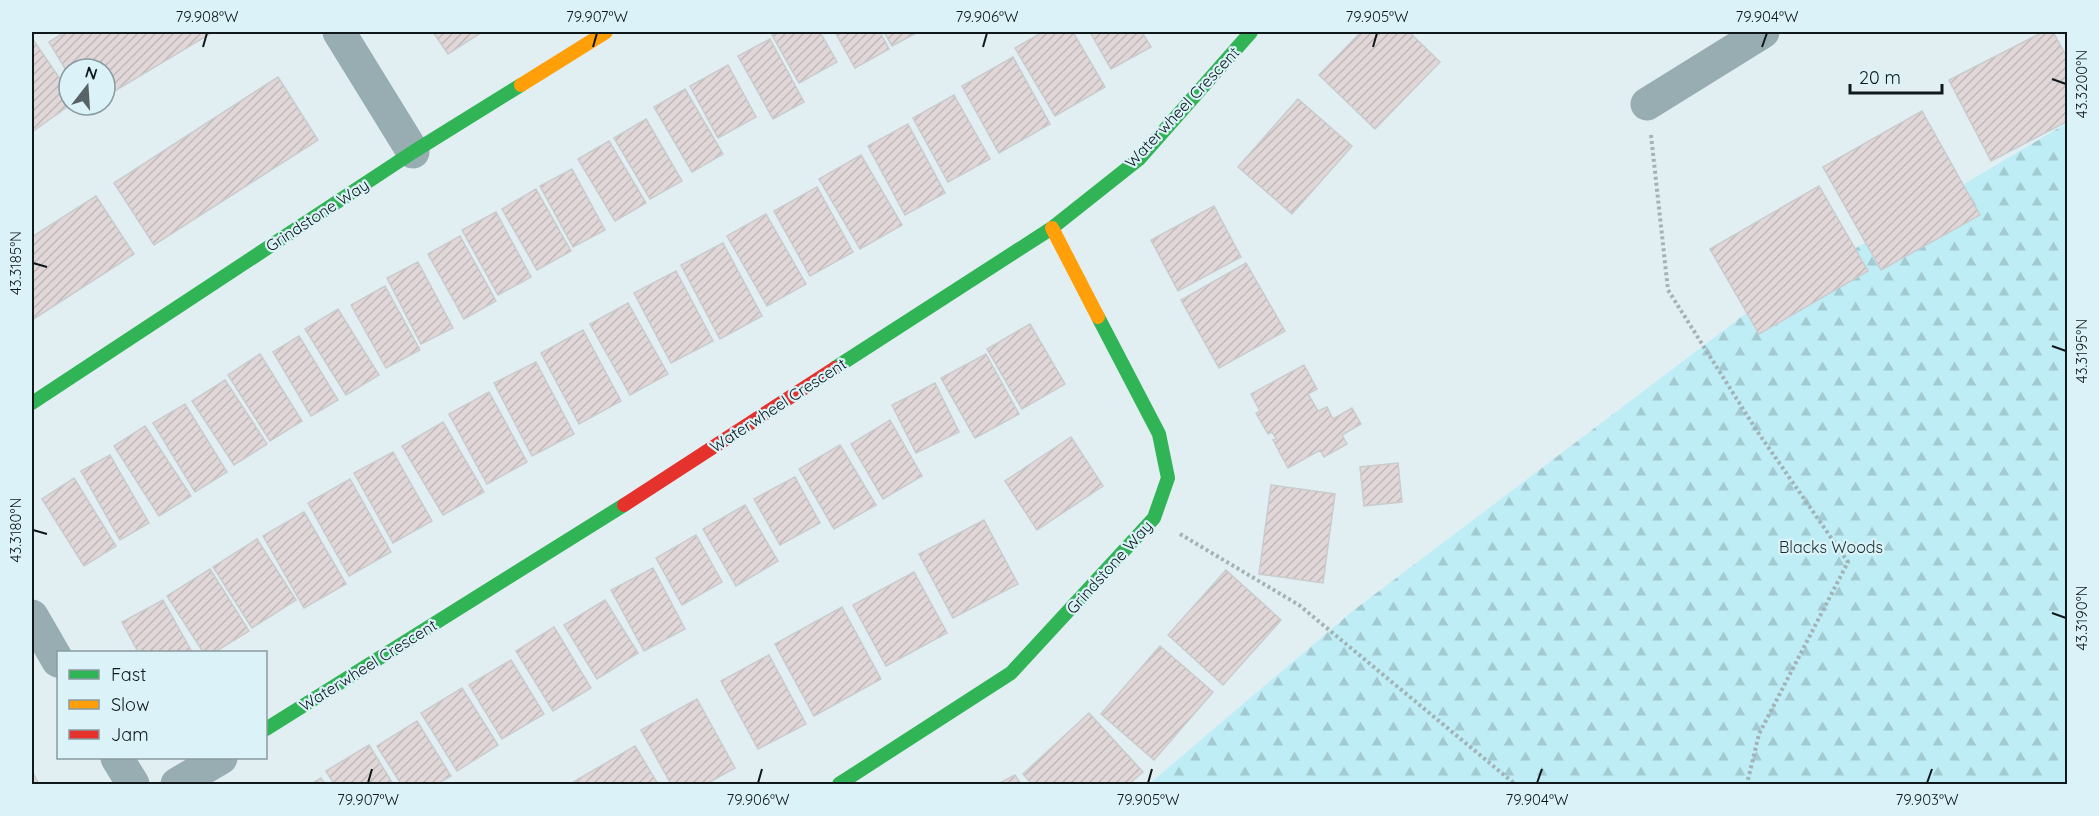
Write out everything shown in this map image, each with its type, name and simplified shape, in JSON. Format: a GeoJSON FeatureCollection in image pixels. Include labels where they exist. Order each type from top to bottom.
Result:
{"type":"FeatureCollection","features":[{"type":"Feature","properties":{"kind":"street"},"geometry":{"type":"LineString","coordinates":[[339,32],[413,152]]}},
{"type":"Feature","properties":{"kind":"street","name":"Grindstone Way"},"geometry":{"type":"LineString","coordinates":[[32,403],[413,152],[606,32]]}},
{"type":"Feature","properties":{"kind":"street","name":"Waterwheel Crescent"},"geometry":{"type":"LineString","coordinates":[[267,728],[626,504],[1052,228],[1139,159],[1251,32]]}},
{"type":"Feature","properties":{"kind":"street"},"geometry":{"type":"LineString","coordinates":[[1647,104],[1763,32]]}},
{"type":"Feature","properties":{"kind":"street","name":"Grindstone Way"},"geometry":{"type":"LineString","coordinates":[[838,784],[1011,673],[1154,518],[1168,478],[1158,434],[1052,228]]}},
{"type":"Feature","properties":{"kind":"street"},"geometry":{"type":"LineString","coordinates":[[32,616],[57,659]]}},
{"type":"Feature","properties":{"kind":"street"},"geometry":{"type":"LineString","coordinates":[[118,759],[133,784]]}},
{"type":"Feature","properties":{"kind":"street"},"geometry":{"type":"LineString","coordinates":[[177,784],[218,759]]}},
{"type":"Feature","properties":{"kind":"path"},"geometry":{"type":"LineString","coordinates":[[1647,104],[1668,290],[1757,431],[1848,562],[1759,734],[1747,784]]}},
{"type":"Feature","properties":{"kind":"path"},"geometry":{"type":"LineString","coordinates":[[1154,518],[1299,605],[1515,784]]}},
{"type":"Feature","properties":{"kind":"green space","name":"Blacks Woods"},"geometry":{"type":"Polygon","coordinates":[[[2067,123],[2067,784],[1149,784],[1354,610],[1748,312],[2067,123]]]}},
{"type":"Feature","properties":{"kind":"building"},"geometry":{"type":"Polygon","coordinates":[[[65,32],[213,32],[117,90],[117,57],[58,57],[49,42],[65,32]]]}},
{"type":"Feature","properties":{"kind":"building"},"geometry":{"type":"Polygon","coordinates":[[[433,32],[482,32],[448,54],[433,32]]]}},
{"type":"Feature","properties":{"kind":"building"},"geometry":{"type":"Polygon","coordinates":[[[778,32],[820,32],[837,62],[799,83],[772,35],[778,32]]]}},
{"type":"Feature","properties":{"kind":"building"},"geometry":{"type":"Polygon","coordinates":[[[835,32],[880,32],[889,49],[855,68],[835,32]]]}},
{"type":"Feature","properties":{"kind":"building"},"geometry":{"type":"Polygon","coordinates":[[[884,32],[918,32],[892,46],[884,32]]]}},
{"type":"Feature","properties":{"kind":"building"},"geometry":{"type":"Polygon","coordinates":[[[1043,32],[1073,32],[1105,87],[1055,116],[1015,48],[1043,32]]]}},
{"type":"Feature","properties":{"kind":"building"},"geometry":{"type":"Polygon","coordinates":[[[1090,32],[1142,32],[1151,47],[1111,69],[1090,32]]]}},
{"type":"Feature","properties":{"kind":"building"},"geometry":{"type":"Polygon","coordinates":[[[1361,32],[1409,32],[1440,62],[1375,129],[1319,75],[1361,32]]]}},
{"type":"Feature","properties":{"kind":"building"},"geometry":{"type":"Polygon","coordinates":[[[2043,32],[2053,32],[2068,59],[2068,121],[1991,161],[1949,80],[2043,32]]]}},
{"type":"Feature","properties":{"kind":"building"},"geometry":{"type":"Polygon","coordinates":[[[32,38],[57,74],[57,114],[32,132],[32,38]]]}},
{"type":"Feature","properties":{"kind":"building"},"geometry":{"type":"Polygon","coordinates":[[[770,39],[804,102],[773,119],[738,56],[770,39]]]}},
{"type":"Feature","properties":{"kind":"building"},"geometry":{"type":"Polygon","coordinates":[[[1013,57],[1050,124],[999,153],[962,86],[1013,57]]]}},
{"type":"Feature","properties":{"kind":"building"},"geometry":{"type":"Polygon","coordinates":[[[728,65],[756,117],[718,138],[690,86],[728,65]]]}},
{"type":"Feature","properties":{"kind":"building"},"geometry":{"type":"Polygon","coordinates":[[[278,77],[318,140],[154,245],[114,183],[278,77]]]}},
{"type":"Feature","properties":{"kind":"building"},"geometry":{"type":"Polygon","coordinates":[[[685,89],[723,154],[692,172],[654,107],[685,89]]]}},
{"type":"Feature","properties":{"kind":"building"},"geometry":{"type":"Polygon","coordinates":[[[954,95],[990,159],[948,182],[913,118],[954,95]]]}},
{"type":"Feature","properties":{"kind":"building"},"geometry":{"type":"Polygon","coordinates":[[[1298,99],[1352,146],[1292,214],[1238,167],[1298,99]]]}},
{"type":"Feature","properties":{"kind":"building"},"geometry":{"type":"Polygon","coordinates":[[[1922,111],[1980,215],[1881,270],[1823,167],[1922,111]]]}},
{"type":"Feature","properties":{"kind":"building"},"geometry":{"type":"Polygon","coordinates":[[[646,119],[682,181],[650,199],[614,138],[646,119]]]}},
{"type":"Feature","properties":{"kind":"building"},"geometry":{"type":"Polygon","coordinates":[[[908,124],[945,193],[905,215],[868,146],[908,124]]]}},
{"type":"Feature","properties":{"kind":"building"},"geometry":{"type":"Polygon","coordinates":[[[609,141],[646,203],[615,221],[578,159],[609,141]]]}},
{"type":"Feature","properties":{"kind":"building"},"geometry":{"type":"Polygon","coordinates":[[[861,155],[902,225],[860,249],[819,179],[861,155]]]}},
{"type":"Feature","properties":{"kind":"building"},"geometry":{"type":"Polygon","coordinates":[[[572,169],[605,230],[573,247],[540,186],[572,169]]]}},
{"type":"Feature","properties":{"kind":"building"},"geometry":{"type":"Polygon","coordinates":[[[1819,186],[1868,271],[1759,334],[1710,249],[1819,186]]]}},
{"type":"Feature","properties":{"kind":"building"},"geometry":{"type":"Polygon","coordinates":[[[817,187],[853,252],[810,276],[774,211],[817,187]]]}},
{"type":"Feature","properties":{"kind":"building"},"geometry":{"type":"Polygon","coordinates":[[[536,189],[571,251],[537,270],[502,209],[536,189]]]}},
{"type":"Feature","properties":{"kind":"building"},"geometry":{"type":"Polygon","coordinates":[[[96,196],[134,254],[32,320],[32,237],[96,196]]]}},
{"type":"Feature","properties":{"kind":"building"},"geometry":{"type":"Polygon","coordinates":[[[1214,206],[1241,257],[1178,291],[1151,240],[1214,206]]]}},
{"type":"Feature","properties":{"kind":"building"},"geometry":{"type":"Polygon","coordinates":[[[496,212],[531,277],[498,295],[462,230],[496,212]]]}},
{"type":"Feature","properties":{"kind":"building"},"geometry":{"type":"Polygon","coordinates":[[[766,214],[806,284],[767,306],[727,236],[766,214]]]}},
{"type":"Feature","properties":{"kind":"building"},"geometry":{"type":"Polygon","coordinates":[[[460,236],[496,301],[464,319],[428,254],[460,236]]]}},
{"type":"Feature","properties":{"kind":"building"},"geometry":{"type":"Polygon","coordinates":[[[723,243],[762,316],[720,339],[681,265],[723,243]]]}},
{"type":"Feature","properties":{"kind":"building"},"geometry":{"type":"Polygon","coordinates":[[[418,262],[453,328],[421,344],[387,278],[418,262]]]}},
{"type":"Feature","properties":{"kind":"building"},"geometry":{"type":"Polygon","coordinates":[[[1246,263],[1285,331],[1219,368],[1181,300],[1246,263]]]}},
{"type":"Feature","properties":{"kind":"building"},"geometry":{"type":"Polygon","coordinates":[[[676,271],[713,341],[671,363],[634,293],[676,271]]]}},
{"type":"Feature","properties":{"kind":"building"},"geometry":{"type":"Polygon","coordinates":[[[385,286],[420,350],[386,368],[351,305],[385,286]]]}},
{"type":"Feature","properties":{"kind":"building"},"geometry":{"type":"Polygon","coordinates":[[[628,303],[668,374],[630,395],[590,324],[628,303]]]}},
{"type":"Feature","properties":{"kind":"building"},"geometry":{"type":"Polygon","coordinates":[[[338,309],[379,375],[346,395],[305,329],[338,309]]]}},
{"type":"Feature","properties":{"kind":"building"},"geometry":{"type":"Polygon","coordinates":[[[1030,324],[1065,384],[1022,409],[987,349],[1030,324]]]}},
{"type":"Feature","properties":{"kind":"building"},"geometry":{"type":"Polygon","coordinates":[[[583,330],[621,401],[579,424],[541,353],[583,330]]]}},
{"type":"Feature","properties":{"kind":"building"},"geometry":{"type":"Polygon","coordinates":[[[299,336],[338,400],[311,416],[273,352],[299,336]]]}},
{"type":"Feature","properties":{"kind":"building"},"geometry":{"type":"Polygon","coordinates":[[[260,354],[302,421],[270,441],[228,375],[260,354]]]}},
{"type":"Feature","properties":{"kind":"building"},"geometry":{"type":"Polygon","coordinates":[[[986,354],[1019,414],[975,438],[941,378],[986,354]]]}},
{"type":"Feature","properties":{"kind":"building"},"geometry":{"type":"Polygon","coordinates":[[[536,362],[574,434],[532,456],[494,383],[536,362]]]}},
{"type":"Feature","properties":{"kind":"building"},"geometry":{"type":"Polygon","coordinates":[[[1304,365],[1317,389],[1308,394],[1318,411],[1327,407],[1333,419],[1352,408],[1361,424],[1342,435],[1347,444],[1324,457],[1320,450],[1288,468],[1273,440],[1276,439],[1272,432],[1268,434],[1256,413],[1260,411],[1251,394],[1304,365]]]}},
{"type":"Feature","properties":{"kind":"building"},"geometry":{"type":"Polygon","coordinates":[[[225,380],[267,444],[234,465],[192,401],[225,380]]]}},
{"type":"Feature","properties":{"kind":"building"},"geometry":{"type":"Polygon","coordinates":[[[935,383],[959,432],[916,453],[892,405],[935,383]]]}},
{"type":"Feature","properties":{"kind":"building"},"geometry":{"type":"Polygon","coordinates":[[[489,392],[527,462],[487,484],[449,414],[489,392]]]}},
{"type":"Feature","properties":{"kind":"building"},"geometry":{"type":"Polygon","coordinates":[[[185,404],[227,472],[195,492],[153,423],[185,404]]]}},
{"type":"Feature","properties":{"kind":"building"},"geometry":{"type":"Polygon","coordinates":[[[890,420],[922,476],[883,499],[851,444],[890,420]]]}},
{"type":"Feature","properties":{"kind":"building"},"geometry":{"type":"Polygon","coordinates":[[[443,422],[484,492],[443,515],[402,446],[443,422]]]}},
{"type":"Feature","properties":{"kind":"building"},"geometry":{"type":"Polygon","coordinates":[[[145,426],[191,496],[159,516],[114,446],[145,426]]]}},
{"type":"Feature","properties":{"kind":"building"},"geometry":{"type":"Polygon","coordinates":[[[1071,437],[1103,486],[1037,530],[1005,481],[1071,437]]]}},
{"type":"Feature","properties":{"kind":"building"},"geometry":{"type":"Polygon","coordinates":[[[840,445],[876,505],[834,529],[799,469],[840,445]]]}},
{"type":"Feature","properties":{"kind":"building"},"geometry":{"type":"Polygon","coordinates":[[[393,452],[432,521],[393,543],[354,473],[393,452]]]}},
{"type":"Feature","properties":{"kind":"building"},"geometry":{"type":"Polygon","coordinates":[[[110,455],[149,523],[120,540],[81,471],[110,455]]]}},
{"type":"Feature","properties":{"kind":"building"},"geometry":{"type":"Polygon","coordinates":[[[1398,463],[1402,502],[1364,506],[1360,467],[1398,463]]]}},
{"type":"Feature","properties":{"kind":"building"},"geometry":{"type":"Polygon","coordinates":[[[795,477],[820,523],[780,545],[754,499],[795,477]]]}},
{"type":"Feature","properties":{"kind":"building"},"geometry":{"type":"Polygon","coordinates":[[[74,478],[116,546],[84,566],[42,499],[74,478]]]}},
{"type":"Feature","properties":{"kind":"building"},"geometry":{"type":"Polygon","coordinates":[[[350,479],[391,552],[349,576],[308,503],[350,479]]]}},
{"type":"Feature","properties":{"kind":"building"},"geometry":{"type":"Polygon","coordinates":[[[1271,485],[1335,494],[1323,583],[1259,574],[1271,485]]]}},
{"type":"Feature","properties":{"kind":"building"},"geometry":{"type":"Polygon","coordinates":[[[745,505],[778,561],[736,586],[703,529],[745,505]]]}},
{"type":"Feature","properties":{"kind":"building"},"geometry":{"type":"Polygon","coordinates":[[[304,512],[346,584],[304,608],[263,536],[304,512]]]}},
{"type":"Feature","properties":{"kind":"building"},"geometry":{"type":"Polygon","coordinates":[[[984,520],[1018,584],[953,618],[919,554],[984,520]]]}},
{"type":"Feature","properties":{"kind":"building"},"geometry":{"type":"Polygon","coordinates":[[[696,535],[722,582],[682,605],[656,558],[696,535]]]}},
{"type":"Feature","properties":{"kind":"building"},"geometry":{"type":"Polygon","coordinates":[[[257,539],[296,600],[252,628],[213,567],[257,539]]]}},
{"type":"Feature","properties":{"kind":"building"},"geometry":{"type":"Polygon","coordinates":[[[653,568],[685,629],[644,651],[611,590],[653,568]]]}},
{"type":"Feature","properties":{"kind":"building"},"geometry":{"type":"Polygon","coordinates":[[[210,569],[249,631],[217,651],[202,651],[167,596],[210,569]]]}},
{"type":"Feature","properties":{"kind":"building"},"geometry":{"type":"Polygon","coordinates":[[[1226,570],[1281,620],[1223,685],[1168,635],[1226,570]]]}},
{"type":"Feature","properties":{"kind":"building"},"geometry":{"type":"Polygon","coordinates":[[[914,572],[947,633],[886,666],[853,605],[914,572]]]}},
{"type":"Feature","properties":{"kind":"building"},"geometry":{"type":"Polygon","coordinates":[[[163,600],[191,651],[137,651],[122,622],[163,600]]]}},
{"type":"Feature","properties":{"kind":"building"},"geometry":{"type":"Polygon","coordinates":[[[605,600],[638,653],[597,679],[564,625],[605,600]]]}},
{"type":"Feature","properties":{"kind":"building"},"geometry":{"type":"Polygon","coordinates":[[[842,607],[881,679],[814,716],[775,644],[842,607]]]}},
{"type":"Feature","properties":{"kind":"building"},"geometry":{"type":"Polygon","coordinates":[[[554,627],[591,688],[553,711],[516,651],[554,627]]]}},
{"type":"Feature","properties":{"kind":"building"},"geometry":{"type":"Polygon","coordinates":[[[1160,646],[1213,692],[1154,760],[1101,714],[1160,646]]]}},
{"type":"Feature","properties":{"kind":"building"},"geometry":{"type":"Polygon","coordinates":[[[769,655],[806,724],[758,749],[721,681],[769,655]]]}},
{"type":"Feature","properties":{"kind":"building"},"geometry":{"type":"Polygon","coordinates":[[[511,660],[544,714],[502,739],[469,685],[511,660]]]}},
{"type":"Feature","properties":{"kind":"building"},"geometry":{"type":"Polygon","coordinates":[[[462,688],[498,745],[457,771],[421,713],[462,688]]]}},
{"type":"Feature","properties":{"kind":"building"},"geometry":{"type":"Polygon","coordinates":[[[697,699],[735,768],[706,784],[671,784],[641,730],[697,699]]]}},
{"type":"Feature","properties":{"kind":"building"},"geometry":{"type":"Polygon","coordinates":[[[1089,713],[1143,772],[1129,784],[1032,784],[1023,774],[1089,713]]]}},
{"type":"Feature","properties":{"kind":"building"},"geometry":{"type":"Polygon","coordinates":[[[417,721],[451,776],[437,784],[401,784],[377,746],[417,721]]]}},
{"type":"Feature","properties":{"kind":"building"},"geometry":{"type":"Polygon","coordinates":[[[369,745],[393,784],[334,784],[326,771],[369,745]]]}},
{"type":"Feature","properties":{"kind":"building"},"geometry":{"type":"Polygon","coordinates":[[[635,746],[658,784],[570,784],[635,746]]]}},
{"type":"Feature","properties":{"kind":"building"},"geometry":{"type":"Polygon","coordinates":[[[32,771],[39,784],[32,784],[32,771]]]}},
{"type":"Feature","properties":{"kind":"building"},"geometry":{"type":"Polygon","coordinates":[[[1015,775],[1021,784],[998,784],[1015,775]]]}},
{"type":"Feature","properties":{"kind":"building"},"geometry":{"type":"Polygon","coordinates":[[[321,778],[325,784],[311,784],[321,778]]]}},
{"type":"Feature","properties":{"kind":"traffic: fast"},"geometry":{"type":"LineString","coordinates":[[835,368],[1052,228],[1139,159],[1251,32]]}},
{"type":"Feature","properties":{"kind":"traffic: fast"},"geometry":{"type":"LineString","coordinates":[[32,403],[413,152],[521,85]]}},
{"type":"Feature","properties":{"kind":"traffic: fast"},"geometry":{"type":"LineString","coordinates":[[839,784],[1011,673],[1154,518],[1168,478],[1159,434],[1098,317]]}},
{"type":"Feature","properties":{"kind":"traffic: fast"},"geometry":{"type":"LineString","coordinates":[[267,728],[624,505]]}},
{"type":"Feature","properties":{"kind":"traffic: slow"},"geometry":{"type":"LineString","coordinates":[[521,85],[606,32]]}},
{"type":"Feature","properties":{"kind":"traffic: slow"},"geometry":{"type":"LineString","coordinates":[[1052,228],[1098,317]]}},
{"type":"Feature","properties":{"kind":"traffic: jam"},"geometry":{"type":"LineString","coordinates":[[624,505],[835,368]]}}]}
